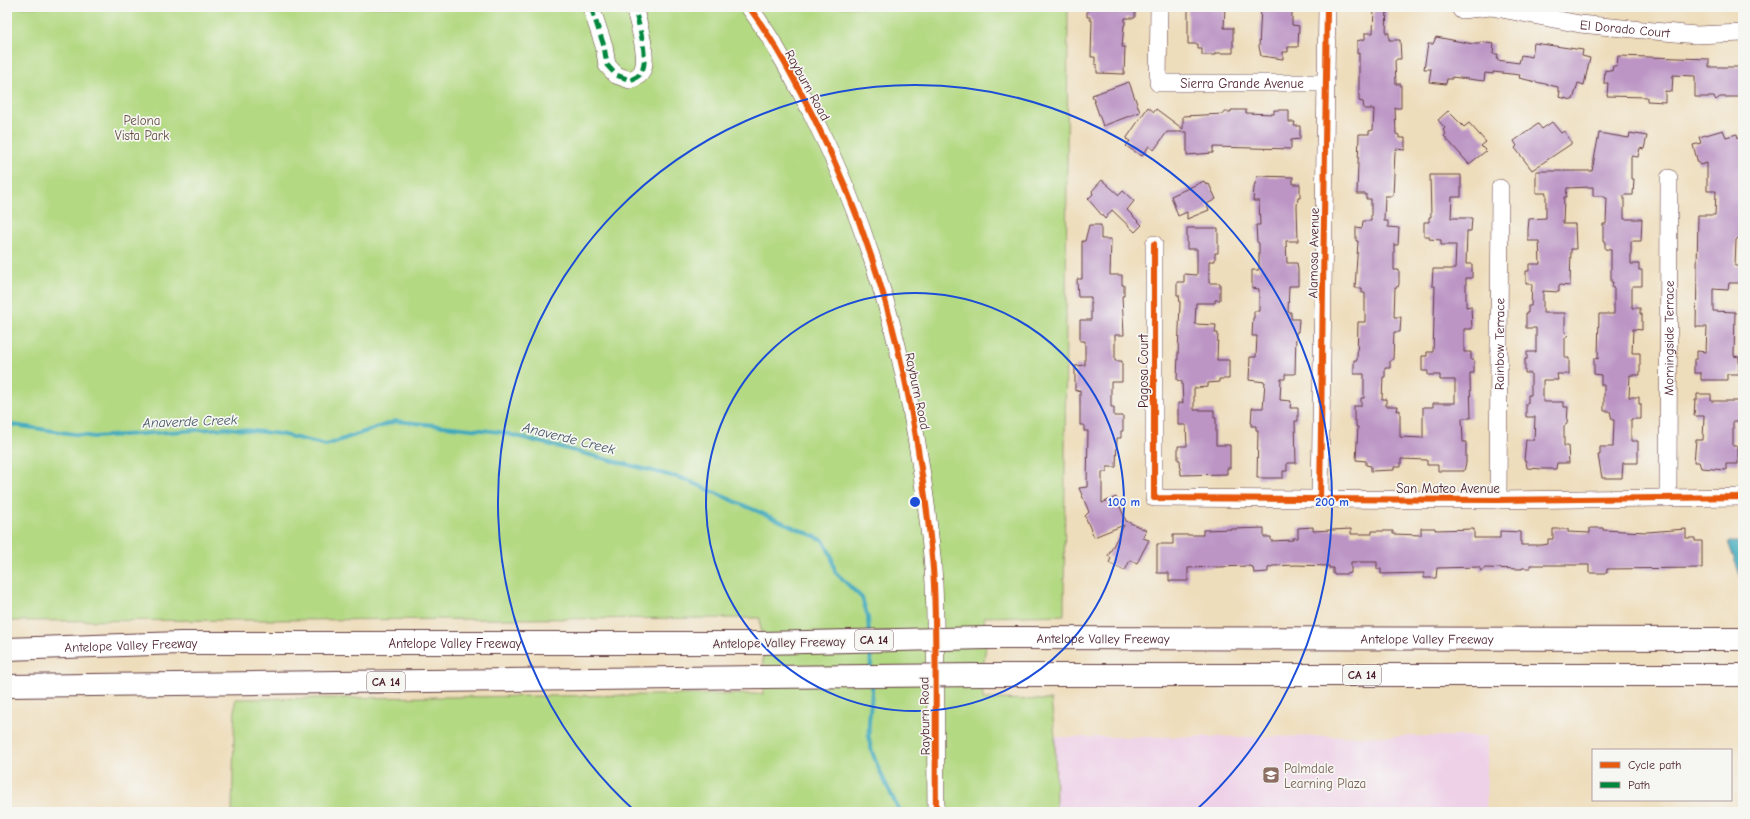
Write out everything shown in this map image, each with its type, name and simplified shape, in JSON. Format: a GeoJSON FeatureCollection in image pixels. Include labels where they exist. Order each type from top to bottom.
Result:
{"type":"FeatureCollection","features":[{"type":"Feature","properties":{"kind":"highway","name":"Antelope Valley Freeway"},"geometry":{"type":"LineString","coordinates":[[7,649],[181,643],[761,643],[987,638],[1743,639]]}},
{"type":"Feature","properties":{"kind":"highway","name":"CA 14"},"geometry":{"type":"LineString","coordinates":[[7,686],[982,675],[1743,675]]}},
{"type":"Feature","properties":{"kind":"street"},"geometry":{"type":"LineString","coordinates":[[591,7],[604,46],[607,65],[616,75],[630,80],[637,78],[642,72],[644,64],[639,22],[634,7]]}},
{"type":"Feature","properties":{"kind":"street","name":"Rayburn Road"},"geometry":{"type":"LineString","coordinates":[[749,7],[799,88],[834,159],[864,232],[888,309],[904,373],[928,512],[934,583],[936,812]]}},
{"type":"Feature","properties":{"kind":"street","name":"Sierra Grande Avenue"},"geometry":{"type":"LineString","coordinates":[[1159,7],[1158,83],[1326,84]]}},
{"type":"Feature","properties":{"kind":"street","name":"Alamosa Avenue"},"geometry":{"type":"LineString","coordinates":[[1320,499],[1328,7]]}},
{"type":"Feature","properties":{"kind":"street","name":"El Dorado Court"},"geometry":{"type":"LineString","coordinates":[[1461,10],[1491,7],[1580,24],[1696,35],[1743,33]]}},
{"type":"Feature","properties":{"kind":"street","name":"Morningside Terrace"},"geometry":{"type":"LineString","coordinates":[[1668,498],[1669,178]]}},
{"type":"Feature","properties":{"kind":"street","name":"Rainbow Terrace"},"geometry":{"type":"LineString","coordinates":[[1498,500],[1500,188]]}},
{"type":"Feature","properties":{"kind":"street","name":"Pagosa Court"},"geometry":{"type":"LineString","coordinates":[[1154,244],[1154,498]]}},
{"type":"Feature","properties":{"kind":"street","name":"San Mateo Avenue"},"geometry":{"type":"LineString","coordinates":[[1154,498],[1498,500],[1743,497]]}},
{"type":"Feature","properties":{"kind":"shaded area","name":"Palmdale Learning Plaza"},"geometry":{"type":"Polygon","coordinates":[[[1488,736],[1486,812],[1056,812],[1055,737],[1488,736]]]}},
{"type":"Feature","properties":{"kind":"green space","name":"Pelona Vista Park"},"geometry":{"type":"Polygon","coordinates":[[[7,7],[1068,7],[1064,615],[984,617],[987,638],[982,675],[983,699],[1051,700],[1055,737],[1056,812],[232,812],[235,699],[763,694],[764,677],[760,618],[7,621],[7,7]]]}},
{"type":"Feature","properties":{"kind":"water"},"geometry":{"type":"Polygon","coordinates":[[[1728,542],[1743,542],[1743,581],[1741,578],[1728,542]]]}},
{"type":"Feature","properties":{"kind":"building"},"geometry":{"type":"Polygon","coordinates":[[[1087,7],[1135,7],[1135,18],[1125,18],[1122,47],[1125,47],[1124,74],[1097,73],[1095,57],[1091,57],[1092,20],[1090,20],[1090,17],[1087,17],[1087,7]]]}},
{"type":"Feature","properties":{"kind":"building"},"geometry":{"type":"Polygon","coordinates":[[[1188,7],[1225,7],[1224,28],[1233,28],[1233,53],[1202,55],[1202,49],[1198,49],[1198,44],[1188,44],[1188,7]]]}},
{"type":"Feature","properties":{"kind":"building"},"geometry":{"type":"Polygon","coordinates":[[[1261,7],[1292,7],[1292,25],[1299,26],[1298,47],[1288,47],[1288,52],[1283,52],[1283,59],[1261,56],[1259,47],[1261,7]]]}},
{"type":"Feature","properties":{"kind":"building"},"geometry":{"type":"Polygon","coordinates":[[[1374,7],[1387,7],[1386,33],[1389,33],[1389,40],[1400,40],[1401,59],[1397,59],[1395,61],[1396,84],[1401,84],[1401,108],[1395,108],[1396,134],[1399,135],[1399,138],[1405,138],[1405,150],[1396,149],[1395,152],[1393,196],[1385,196],[1384,221],[1388,221],[1388,227],[1399,228],[1398,245],[1394,245],[1394,270],[1399,270],[1399,284],[1398,287],[1395,287],[1394,317],[1401,317],[1400,332],[1394,332],[1393,359],[1390,361],[1390,368],[1385,368],[1382,399],[1386,399],[1386,406],[1398,406],[1397,411],[1400,410],[1400,437],[1423,438],[1423,407],[1433,407],[1433,403],[1455,403],[1455,380],[1440,380],[1440,375],[1428,375],[1428,371],[1422,371],[1422,356],[1427,356],[1427,352],[1433,352],[1435,286],[1432,286],[1433,269],[1455,269],[1456,245],[1441,245],[1441,240],[1429,239],[1429,236],[1424,236],[1424,222],[1429,222],[1429,217],[1431,217],[1430,175],[1461,175],[1461,197],[1452,197],[1451,218],[1472,218],[1471,231],[1467,231],[1466,264],[1472,264],[1472,278],[1466,278],[1466,307],[1471,306],[1472,329],[1464,329],[1464,352],[1471,352],[1471,360],[1474,360],[1474,373],[1470,373],[1471,418],[1462,418],[1463,442],[1466,442],[1466,463],[1464,471],[1438,471],[1438,465],[1427,465],[1427,460],[1401,459],[1401,467],[1394,467],[1394,470],[1371,471],[1371,466],[1366,465],[1366,461],[1356,460],[1358,427],[1356,427],[1356,420],[1354,420],[1354,406],[1361,406],[1361,398],[1364,398],[1364,374],[1354,374],[1354,360],[1357,360],[1358,322],[1365,322],[1365,293],[1362,293],[1362,288],[1355,288],[1358,241],[1356,241],[1356,227],[1362,228],[1363,221],[1371,221],[1371,199],[1366,199],[1366,194],[1357,194],[1359,134],[1369,134],[1369,131],[1373,130],[1374,109],[1364,109],[1363,102],[1359,101],[1359,53],[1357,54],[1357,41],[1365,39],[1365,33],[1373,33],[1374,7]]]}},
{"type":"Feature","properties":{"kind":"building"},"geometry":{"type":"Polygon","coordinates":[[[1436,37],[1473,44],[1479,44],[1480,42],[1494,44],[1493,54],[1498,54],[1497,60],[1519,63],[1521,55],[1532,57],[1534,43],[1583,50],[1582,56],[1590,58],[1584,85],[1578,83],[1573,100],[1559,97],[1560,91],[1558,91],[1558,87],[1519,78],[1520,75],[1493,72],[1493,74],[1485,73],[1484,81],[1452,77],[1452,79],[1447,79],[1446,84],[1429,82],[1431,69],[1424,69],[1428,44],[1433,44],[1436,37]]]}},
{"type":"Feature","properties":{"kind":"building"},"geometry":{"type":"Polygon","coordinates":[[[1618,56],[1709,59],[1709,67],[1743,67],[1743,97],[1720,97],[1716,100],[1714,97],[1695,97],[1695,76],[1673,75],[1672,92],[1665,91],[1665,102],[1647,101],[1647,97],[1607,96],[1608,83],[1604,83],[1605,70],[1612,71],[1613,66],[1617,66],[1618,56]]]}},
{"type":"Feature","properties":{"kind":"building"},"geometry":{"type":"Polygon","coordinates":[[[1129,82],[1140,112],[1103,126],[1092,95],[1129,82]]]}},
{"type":"Feature","properties":{"kind":"building"},"geometry":{"type":"Polygon","coordinates":[[[1148,107],[1154,112],[1156,109],[1183,129],[1183,116],[1224,114],[1224,112],[1231,112],[1231,110],[1246,110],[1246,113],[1274,114],[1274,110],[1289,110],[1289,122],[1295,122],[1294,126],[1300,126],[1300,139],[1291,140],[1291,149],[1213,147],[1213,153],[1187,155],[1187,132],[1167,132],[1154,150],[1149,146],[1142,156],[1126,146],[1130,141],[1126,139],[1148,107]]]}},
{"type":"Feature","properties":{"kind":"building"},"geometry":{"type":"Polygon","coordinates":[[[1448,111],[1464,127],[1469,123],[1486,142],[1481,146],[1486,151],[1469,164],[1444,136],[1446,134],[1443,130],[1445,128],[1438,120],[1448,111]]]}},
{"type":"Feature","properties":{"kind":"building"},"geometry":{"type":"Polygon","coordinates":[[[1552,122],[1561,133],[1564,131],[1571,141],[1571,144],[1532,170],[1515,148],[1517,146],[1514,141],[1538,124],[1542,129],[1552,122]]]}},
{"type":"Feature","properties":{"kind":"building"},"geometry":{"type":"Polygon","coordinates":[[[1723,130],[1726,137],[1737,134],[1738,138],[1740,137],[1743,147],[1741,192],[1743,237],[1739,237],[1736,240],[1735,266],[1740,266],[1740,283],[1729,283],[1728,290],[1713,289],[1713,311],[1735,312],[1734,356],[1739,357],[1739,374],[1727,374],[1727,380],[1701,380],[1701,373],[1694,373],[1694,359],[1697,359],[1697,351],[1706,352],[1707,327],[1696,327],[1698,215],[1715,215],[1716,191],[1707,191],[1707,163],[1700,165],[1698,163],[1693,145],[1701,143],[1699,137],[1723,130]]]}},
{"type":"Feature","properties":{"kind":"building"},"geometry":{"type":"Polygon","coordinates":[[[1599,133],[1629,138],[1630,133],[1647,136],[1644,149],[1640,148],[1638,157],[1631,156],[1631,179],[1634,179],[1633,195],[1624,195],[1624,219],[1642,219],[1641,241],[1631,241],[1631,264],[1639,264],[1639,270],[1642,270],[1642,286],[1632,286],[1632,308],[1640,308],[1640,314],[1642,314],[1642,330],[1633,329],[1632,353],[1640,353],[1640,375],[1630,375],[1629,397],[1639,397],[1639,404],[1641,404],[1641,419],[1631,419],[1631,441],[1638,441],[1638,463],[1623,463],[1622,478],[1602,478],[1598,455],[1600,455],[1600,447],[1613,447],[1614,420],[1612,420],[1610,411],[1604,411],[1604,385],[1601,385],[1601,375],[1594,374],[1594,358],[1598,359],[1599,314],[1614,314],[1614,288],[1612,288],[1613,282],[1611,282],[1611,250],[1605,249],[1605,242],[1603,242],[1603,224],[1606,224],[1607,198],[1604,198],[1604,196],[1593,196],[1593,187],[1567,188],[1566,197],[1564,197],[1563,224],[1575,224],[1576,249],[1571,249],[1570,286],[1559,285],[1559,292],[1543,291],[1543,313],[1565,313],[1565,332],[1568,335],[1565,338],[1565,358],[1569,358],[1569,374],[1557,374],[1558,380],[1543,380],[1543,402],[1564,402],[1564,407],[1568,407],[1567,424],[1564,426],[1564,446],[1568,446],[1569,463],[1557,463],[1556,469],[1543,469],[1527,468],[1526,461],[1524,461],[1526,440],[1534,440],[1535,417],[1526,417],[1526,403],[1528,403],[1528,395],[1531,395],[1531,373],[1525,373],[1525,359],[1527,359],[1527,352],[1536,352],[1536,328],[1526,328],[1526,313],[1528,313],[1528,306],[1531,306],[1532,284],[1526,284],[1526,271],[1529,271],[1529,264],[1540,264],[1539,241],[1528,241],[1528,230],[1529,219],[1546,218],[1546,193],[1536,193],[1536,171],[1592,171],[1599,133]]]}},
{"type":"Feature","properties":{"kind":"building"},"geometry":{"type":"Polygon","coordinates":[[[1257,176],[1293,177],[1293,184],[1300,184],[1300,198],[1298,198],[1297,206],[1298,241],[1286,241],[1287,263],[1297,263],[1298,270],[1298,286],[1289,286],[1288,312],[1291,312],[1291,319],[1299,319],[1298,332],[1296,332],[1295,374],[1285,374],[1285,379],[1281,379],[1280,400],[1291,401],[1290,408],[1298,408],[1298,421],[1295,421],[1296,463],[1287,463],[1287,471],[1283,471],[1283,478],[1257,478],[1258,430],[1256,430],[1256,426],[1251,426],[1252,408],[1263,408],[1265,382],[1249,380],[1250,357],[1256,357],[1257,336],[1252,336],[1254,311],[1259,311],[1259,289],[1252,288],[1252,270],[1259,270],[1259,243],[1257,242],[1256,225],[1260,225],[1259,201],[1253,201],[1257,176]]]}},
{"type":"Feature","properties":{"kind":"building"},"geometry":{"type":"Polygon","coordinates":[[[1102,180],[1119,195],[1123,191],[1134,201],[1127,210],[1142,225],[1135,232],[1112,210],[1105,219],[1088,199],[1093,194],[1092,191],[1102,180]]]}},
{"type":"Feature","properties":{"kind":"building"},"geometry":{"type":"Polygon","coordinates":[[[1204,181],[1206,185],[1209,184],[1216,199],[1207,204],[1209,210],[1187,219],[1187,212],[1178,216],[1171,196],[1204,181]]]}},
{"type":"Feature","properties":{"kind":"building"},"geometry":{"type":"Polygon","coordinates":[[[1089,225],[1101,225],[1101,239],[1111,239],[1110,275],[1122,275],[1122,285],[1124,285],[1124,296],[1122,296],[1124,335],[1115,335],[1115,361],[1122,361],[1122,382],[1111,382],[1111,407],[1114,407],[1114,416],[1123,416],[1123,431],[1121,431],[1121,438],[1117,438],[1116,467],[1107,467],[1107,472],[1102,472],[1102,503],[1116,497],[1126,521],[1146,530],[1143,538],[1149,540],[1137,563],[1130,560],[1125,571],[1109,563],[1111,558],[1108,556],[1124,525],[1094,537],[1085,516],[1089,512],[1079,488],[1087,487],[1088,431],[1084,431],[1084,425],[1080,425],[1080,390],[1075,391],[1075,366],[1085,365],[1085,341],[1080,341],[1080,320],[1091,320],[1091,297],[1078,297],[1077,279],[1082,279],[1082,241],[1085,241],[1089,225]]]}},
{"type":"Feature","properties":{"kind":"building"},"geometry":{"type":"Polygon","coordinates":[[[1187,228],[1218,228],[1218,253],[1215,253],[1215,261],[1209,261],[1209,283],[1220,283],[1220,300],[1215,300],[1215,303],[1196,303],[1195,324],[1216,325],[1215,333],[1218,333],[1217,360],[1229,360],[1229,379],[1219,379],[1219,382],[1208,383],[1208,387],[1194,388],[1194,410],[1214,410],[1214,418],[1216,418],[1216,445],[1230,445],[1230,468],[1227,468],[1227,474],[1181,475],[1180,460],[1178,460],[1178,446],[1187,446],[1186,425],[1178,425],[1178,403],[1183,403],[1182,382],[1177,380],[1180,303],[1179,295],[1177,295],[1177,282],[1184,282],[1184,274],[1197,275],[1197,249],[1187,249],[1187,228]]]}},
{"type":"Feature","properties":{"kind":"building"},"geometry":{"type":"Polygon","coordinates":[[[1697,394],[1711,394],[1711,401],[1740,401],[1739,421],[1733,421],[1733,446],[1738,446],[1738,464],[1726,464],[1726,470],[1701,468],[1699,462],[1694,462],[1696,440],[1703,440],[1704,416],[1694,416],[1697,394]]]}},
{"type":"Feature","properties":{"kind":"building"},"geometry":{"type":"Polygon","coordinates":[[[1313,527],[1313,531],[1351,529],[1351,534],[1372,534],[1372,531],[1393,531],[1393,534],[1421,535],[1421,528],[1435,528],[1435,530],[1474,529],[1474,538],[1500,538],[1500,531],[1521,532],[1521,545],[1548,544],[1548,539],[1553,539],[1553,529],[1568,529],[1568,532],[1590,533],[1590,528],[1647,532],[1686,529],[1686,538],[1695,538],[1695,541],[1702,541],[1702,568],[1607,569],[1607,573],[1589,573],[1589,565],[1530,565],[1530,568],[1522,569],[1485,568],[1481,571],[1479,567],[1437,568],[1436,578],[1424,578],[1424,573],[1381,574],[1381,569],[1377,569],[1377,562],[1351,562],[1351,573],[1346,574],[1333,574],[1333,568],[1329,568],[1329,566],[1296,565],[1273,566],[1268,568],[1268,572],[1254,573],[1253,567],[1248,566],[1188,568],[1188,581],[1169,581],[1169,573],[1157,573],[1157,544],[1173,544],[1173,535],[1203,535],[1203,530],[1264,528],[1264,537],[1271,537],[1271,541],[1293,540],[1293,538],[1298,538],[1298,528],[1313,527]]]}},
{"type":"Feature","properties":{"kind":"waterway","name":"Anaverde Creek"},"geometry":{"type":"LineString","coordinates":[[7,424],[94,437],[228,428],[280,434],[326,445],[396,421],[500,432],[684,479],[823,540],[831,555],[835,572],[862,598],[868,617],[869,634]]}},
{"type":"Feature","properties":{"kind":"waterway","name":"Anaverde Creek"},"geometry":{"type":"LineString","coordinates":[[870,647],[871,670]]}},
{"type":"Feature","properties":{"kind":"waterway","name":"Anaverde Creek"},"geometry":{"type":"LineString","coordinates":[[872,683],[869,724],[870,746],[877,765],[900,812]]}},
{"type":"Feature","properties":{"kind":"marked path"},"geometry":{"type":"LineString","coordinates":[[591,7],[604,46],[607,65],[616,75],[630,80],[637,77],[641,73],[644,65],[644,49],[634,7]]}},
{"type":"Feature","properties":{"kind":"cycle path"},"geometry":{"type":"LineString","coordinates":[[749,7],[775,47],[798,88],[833,157],[866,242],[893,329],[920,462],[933,569],[936,812]]}},
{"type":"Feature","properties":{"kind":"cycle path"},"geometry":{"type":"LineString","coordinates":[[1320,499],[1327,7]]}},
{"type":"Feature","properties":{"kind":"cycle path"},"geometry":{"type":"LineString","coordinates":[[1154,244],[1154,498],[1498,500],[1743,497]]}},
{"type":"Feature","properties":{"kind":"place","name":"Palmdale Learning Plaza"},"geometry":{"type":"Point","coordinates":[1271,775]}}]}
